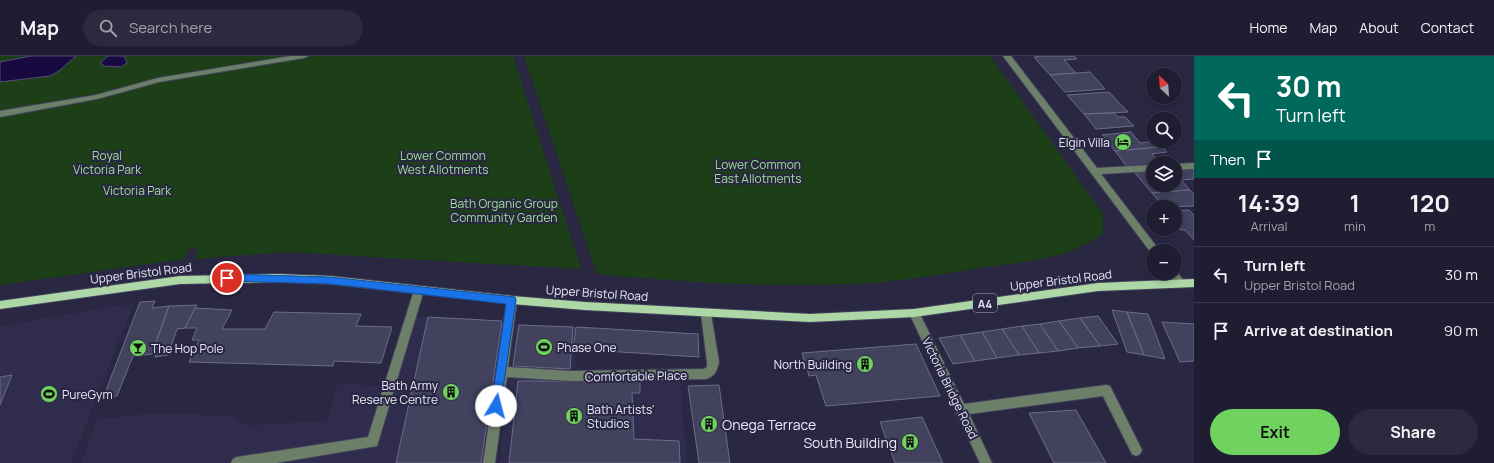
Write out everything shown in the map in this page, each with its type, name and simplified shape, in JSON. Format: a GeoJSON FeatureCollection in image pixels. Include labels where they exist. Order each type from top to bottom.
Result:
{"type":"FeatureCollection","features":[{"type":"Feature","properties":{"kind":"main road","name":"Upper Bristol Road"},"geometry":{"type":"LineString","coordinates":[[0,305],[144,284],[227,278],[330,280],[512,300],[706,314],[810,318],[914,313],[1098,287],[1194,283]]}},
{"type":"Feature","properties":{"kind":"street"},"geometry":{"type":"LineString","coordinates":[[0,114],[96,97],[158,80],[202,74],[304,56]]}},
{"type":"Feature","properties":{"kind":"street"},"geometry":{"type":"LineString","coordinates":[[1007,56],[1150,244]]}},
{"type":"Feature","properties":{"kind":"street"},"geometry":{"type":"LineString","coordinates":[[1182,167],[1194,166]]}},
{"type":"Feature","properties":{"kind":"street"},"geometry":{"type":"LineString","coordinates":[[1093,171],[1146,168]]}},
{"type":"Feature","properties":{"kind":"street"},"geometry":{"type":"LineString","coordinates":[[238,463],[373,442],[419,290]]}},
{"type":"Feature","properties":{"kind":"street"},"geometry":{"type":"LineString","coordinates":[[489,463],[512,300]]}},
{"type":"Feature","properties":{"kind":"street","name":"Victoria Bridge Road"},"geometry":{"type":"LineString","coordinates":[[914,313],[962,410],[986,463]]}},
{"type":"Feature","properties":{"kind":"street","name":"Comfortable Place"},"geometry":{"type":"LineString","coordinates":[[502,372],[571,376],[706,374],[712,369],[713,362],[706,314]]}},
{"type":"Feature","properties":{"kind":"street"},"geometry":{"type":"LineString","coordinates":[[962,410],[1106,390],[1136,450]]}},
{"type":"Feature","properties":{"kind":"shaded area"},"geometry":{"type":"Polygon","coordinates":[[[31,56],[76,56],[59,71],[50,76],[0,82],[0,62],[31,56]]]}},
{"type":"Feature","properties":{"kind":"shaded area"},"geometry":{"type":"Polygon","coordinates":[[[108,56],[124,56],[127,63],[121,67],[103,66],[101,62],[108,56]]]}},
{"type":"Feature","properties":{"kind":"shaded area","name":"PureGym"},"geometry":{"type":"Polygon","coordinates":[[[134,303],[71,463],[0,463],[0,326],[134,303]]]}},
{"type":"Feature","properties":{"kind":"shaded area"},"geometry":{"type":"Polygon","coordinates":[[[414,317],[464,318],[481,463],[81,463],[97,419],[158,413],[229,416],[247,425],[327,421],[338,383],[396,387],[414,317]]]}},
{"type":"Feature","properties":{"kind":"shaded area"},"geometry":{"type":"Polygon","coordinates":[[[515,324],[580,327],[574,380],[680,380],[687,463],[499,463],[515,324]]]}},
{"type":"Feature","properties":{"kind":"green space"},"geometry":{"type":"Polygon","coordinates":[[[0,56],[513,56],[581,269],[286,252],[195,259],[198,251],[191,246],[184,259],[0,285],[0,56]]]}},
{"type":"Feature","properties":{"kind":"green space","name":"Lower Common East Allotments"},"geometry":{"type":"Polygon","coordinates":[[[524,56],[990,56],[1103,214],[1103,234],[1089,243],[1059,255],[920,278],[884,282],[812,285],[740,284],[597,274],[524,56]]]}},
{"type":"Feature","properties":{"kind":"building"},"geometry":{"type":"Polygon","coordinates":[[[1074,56],[1077,59],[1064,60],[1076,73],[1050,75],[1034,57],[1074,56]]]}},
{"type":"Feature","properties":{"kind":"building"},"geometry":{"type":"Polygon","coordinates":[[[1090,72],[1105,89],[1065,92],[1050,75],[1090,72]]]}},
{"type":"Feature","properties":{"kind":"building"},"geometry":{"type":"Polygon","coordinates":[[[1109,92],[1128,112],[1084,114],[1067,95],[1109,92]]]}},
{"type":"Feature","properties":{"kind":"building"},"geometry":{"type":"Polygon","coordinates":[[[1114,113],[1118,117],[1125,117],[1134,126],[1096,129],[1084,114],[1114,113]]]}},
{"type":"Feature","properties":{"kind":"building","name":"Elgin Villa"},"geometry":{"type":"Polygon","coordinates":[[[1131,132],[1140,143],[1146,142],[1146,148],[1150,148],[1115,151],[1102,135],[1131,132]]]}},
{"type":"Feature","properties":{"kind":"building"},"geometry":{"type":"Polygon","coordinates":[[[1163,148],[1167,152],[1152,154],[1154,156],[1146,156],[1146,167],[1128,168],[1115,151],[1163,148]]]}},
{"type":"Feature","properties":{"kind":"building"},"geometry":{"type":"Polygon","coordinates":[[[1192,169],[1194,171],[1194,179],[1182,180],[1182,170],[1192,169]]]}},
{"type":"Feature","properties":{"kind":"building"},"geometry":{"type":"Polygon","coordinates":[[[1146,172],[1146,186],[1135,173],[1146,172]]]}},
{"type":"Feature","properties":{"kind":"building"},"geometry":{"type":"Polygon","coordinates":[[[1182,181],[1190,190],[1182,191],[1182,181]]]}},
{"type":"Feature","properties":{"kind":"building"},"geometry":{"type":"Polygon","coordinates":[[[1190,190],[1194,194],[1194,206],[1182,206],[1182,200],[1158,200],[1152,193],[1182,192],[1182,191],[1190,190]]]}},
{"type":"Feature","properties":{"kind":"building"},"geometry":{"type":"Polygon","coordinates":[[[1182,210],[1189,210],[1194,215],[1194,240],[1185,230],[1182,230],[1182,210]]]}},
{"type":"Feature","properties":{"kind":"building"},"geometry":{"type":"Polygon","coordinates":[[[155,301],[152,308],[169,306],[152,354],[133,356],[117,396],[103,398],[140,302],[155,301]]]}},
{"type":"Feature","properties":{"kind":"building"},"geometry":{"type":"Polygon","coordinates":[[[197,305],[185,328],[177,329],[168,355],[155,357],[156,354],[152,354],[169,306],[197,305]]]}},
{"type":"Feature","properties":{"kind":"building"},"geometry":{"type":"Polygon","coordinates":[[[195,308],[232,310],[222,329],[265,329],[274,312],[361,314],[356,326],[392,327],[381,363],[334,361],[333,366],[189,362],[199,340],[192,340],[197,328],[185,328],[195,308]]]}},
{"type":"Feature","properties":{"kind":"building"},"geometry":{"type":"Polygon","coordinates":[[[1112,310],[1127,312],[1144,355],[1127,352],[1112,310]]]}},
{"type":"Feature","properties":{"kind":"building"},"geometry":{"type":"Polygon","coordinates":[[[1127,312],[1148,314],[1165,359],[1144,355],[1127,312]]]}},
{"type":"Feature","properties":{"kind":"building"},"geometry":{"type":"Polygon","coordinates":[[[1098,316],[1118,344],[1100,346],[1080,318],[1098,316]]]}},
{"type":"Feature","properties":{"kind":"building","name":"Bath Army Reserve Centre"},"geometry":{"type":"Polygon","coordinates":[[[428,317],[502,321],[481,463],[396,463],[428,317]]]}},
{"type":"Feature","properties":{"kind":"building"},"geometry":{"type":"Polygon","coordinates":[[[1080,318],[1100,346],[1078,348],[1059,321],[1080,318]]]}},
{"type":"Feature","properties":{"kind":"building"},"geometry":{"type":"Polygon","coordinates":[[[1059,321],[1078,348],[1058,351],[1040,324],[1059,321]]]}},
{"type":"Feature","properties":{"kind":"building"},"geometry":{"type":"Polygon","coordinates":[[[1162,322],[1194,324],[1194,361],[1180,362],[1162,322]]]}},
{"type":"Feature","properties":{"kind":"building"},"geometry":{"type":"Polygon","coordinates":[[[1040,324],[1058,351],[1039,353],[1022,326],[1040,324]]]}},
{"type":"Feature","properties":{"kind":"building","name":"Phase One"},"geometry":{"type":"Polygon","coordinates":[[[519,325],[573,327],[570,369],[513,366],[519,325]]]}},
{"type":"Feature","properties":{"kind":"building"},"geometry":{"type":"Polygon","coordinates":[[[1022,326],[1039,353],[1019,355],[1002,329],[1022,326]]]}},
{"type":"Feature","properties":{"kind":"building"},"geometry":{"type":"Polygon","coordinates":[[[576,327],[698,334],[699,357],[573,349],[576,327]]]}},
{"type":"Feature","properties":{"kind":"building"},"geometry":{"type":"Polygon","coordinates":[[[1002,329],[1019,355],[997,358],[982,332],[1002,329]]]}},
{"type":"Feature","properties":{"kind":"building"},"geometry":{"type":"Polygon","coordinates":[[[982,332],[997,358],[975,361],[960,335],[982,332]]]}},
{"type":"Feature","properties":{"kind":"building"},"geometry":{"type":"Polygon","coordinates":[[[960,335],[975,361],[953,364],[939,338],[960,335]]]}},
{"type":"Feature","properties":{"kind":"building","name":"North Building"},"geometry":{"type":"Polygon","coordinates":[[[916,344],[940,396],[826,406],[816,375],[809,376],[802,353],[916,344]]]}},
{"type":"Feature","properties":{"kind":"building"},"geometry":{"type":"Polygon","coordinates":[[[12,375],[0,405],[0,377],[12,375]]]}},
{"type":"Feature","properties":{"kind":"building","name":"Bath Artists' Studios"},"geometry":{"type":"Polygon","coordinates":[[[518,381],[640,381],[640,393],[632,393],[634,439],[679,441],[680,463],[509,463],[518,381]]]}},
{"type":"Feature","properties":{"kind":"building","name":"Onega Terrace"},"geometry":{"type":"Polygon","coordinates":[[[719,385],[730,463],[699,463],[688,386],[719,385]]]}},
{"type":"Feature","properties":{"kind":"building"},"geometry":{"type":"Polygon","coordinates":[[[1076,410],[1106,463],[1054,463],[1029,413],[1076,410]]]}},
{"type":"Feature","properties":{"kind":"building","name":"South Building"},"geometry":{"type":"Polygon","coordinates":[[[922,417],[943,463],[895,463],[880,422],[922,417]]]}},
{"type":"Feature","properties":{"kind":"place","name":"Elgin Villa"},"geometry":{"type":"Point","coordinates":[1123,142]}},
{"type":"Feature","properties":{"kind":"place","name":"Phase One"},"geometry":{"type":"Point","coordinates":[544,347]}},
{"type":"Feature","properties":{"kind":"place","name":"The Hop Pole"},"geometry":{"type":"Point","coordinates":[138,348]}},
{"type":"Feature","properties":{"kind":"place","name":"North Building"},"geometry":{"type":"Point","coordinates":[865,364]}},
{"type":"Feature","properties":{"kind":"place","name":"Bath Army Reserve Centre"},"geometry":{"type":"Point","coordinates":[451,392]}},
{"type":"Feature","properties":{"kind":"place","name":"PureGym"},"geometry":{"type":"Point","coordinates":[49,394]}},
{"type":"Feature","properties":{"kind":"place","name":"Bath Artists' Studios"},"geometry":{"type":"Point","coordinates":[574,416]}},
{"type":"Feature","properties":{"kind":"place","name":"Onega Terrace"},"geometry":{"type":"Point","coordinates":[709,424]}},
{"type":"Feature","properties":{"kind":"place","name":"South Building"},"geometry":{"type":"Point","coordinates":[910,442]}},
{"type":"Feature","properties":{"kind":"route"},"geometry":{"type":"LineString","coordinates":[[227,278],[330,280],[512,300],[496,406]]}},
{"type":"Feature","properties":{"kind":"park label","name":"Royal Victoria Park"},"geometry":{"type":"Point","coordinates":[107,162]}},
{"type":"Feature","properties":{"kind":"park label","name":"Lower Common West Allotments"},"geometry":{"type":"Point","coordinates":[443,162]}},
{"type":"Feature","properties":{"kind":"park label","name":"Victoria Park"},"geometry":{"type":"Point","coordinates":[137,190]}},
{"type":"Feature","properties":{"kind":"park label","name":"Bath Organic Group Community Garden"},"geometry":{"type":"Point","coordinates":[504,210]}}]}
